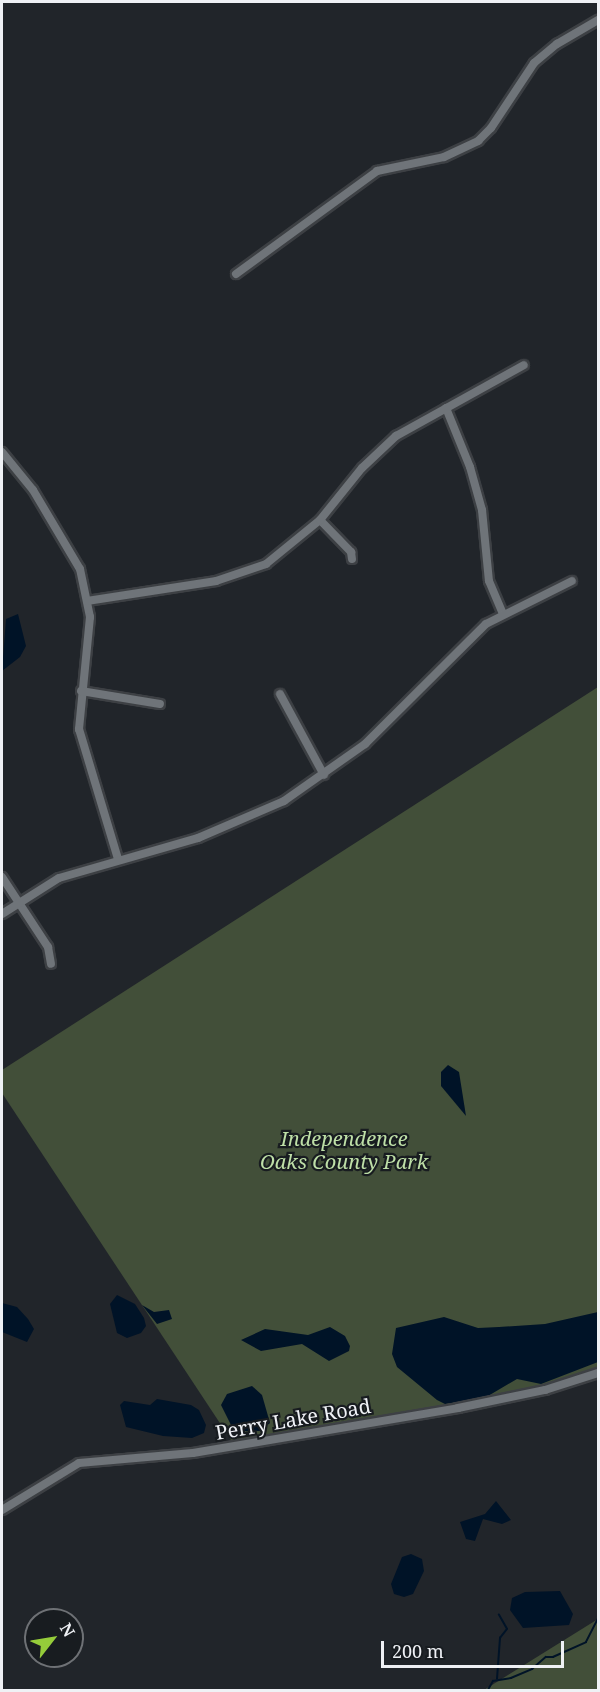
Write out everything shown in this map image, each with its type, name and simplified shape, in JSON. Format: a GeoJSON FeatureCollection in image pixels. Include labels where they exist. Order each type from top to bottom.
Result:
{"type":"FeatureCollection","features":[{"type":"Feature","properties":{"kind":"street"},"geometry":{"type":"LineString","coordinates":[[236,274],[377,171],[444,157],[478,141],[491,128],[534,63],[557,44],[598,20]]}},
{"type":"Feature","properties":{"kind":"street"},"geometry":{"type":"LineString","coordinates":[[87,601],[194,585],[248,572],[292,547],[320,520],[362,468],[396,436],[524,366]]}},
{"type":"Feature","properties":{"kind":"street"},"geometry":{"type":"LineString","coordinates":[[446,408],[476,489],[485,532],[489,580],[503,614]]}},
{"type":"Feature","properties":{"kind":"street"},"geometry":{"type":"LineString","coordinates":[[2,452],[33,490],[69,546],[87,601],[89,643],[81,691],[81,745],[118,859]]}},
{"type":"Feature","properties":{"kind":"street"},"geometry":{"type":"LineString","coordinates":[[320,520],[351,552],[352,559]]}},
{"type":"Feature","properties":{"kind":"street"},"geometry":{"type":"LineString","coordinates":[[2,914],[59,878],[234,825],[324,775],[365,744],[486,624],[572,581]]}},
{"type":"Feature","properties":{"kind":"street"},"geometry":{"type":"LineString","coordinates":[[81,691],[160,704]]}},
{"type":"Feature","properties":{"kind":"street"},"geometry":{"type":"LineString","coordinates":[[280,694],[324,775]]}},
{"type":"Feature","properties":{"kind":"street"},"geometry":{"type":"LineString","coordinates":[[2,877],[48,947],[51,964]]}},
{"type":"Feature","properties":{"kind":"street","name":"Perry Lake Road"},"geometry":{"type":"LineString","coordinates":[[2,1509],[79,1463],[194,1453],[411,1416],[545,1390],[598,1373]]}},
{"type":"Feature","properties":{"kind":"green space","name":"Independence Oaks County Park"},"geometry":{"type":"Polygon","coordinates":[[[598,687],[598,1369],[525,1392],[237,1449],[2,1093],[2,1070],[598,687]]]}},
{"type":"Feature","properties":{"kind":"green space"},"geometry":{"type":"Polygon","coordinates":[[[598,1619],[598,1690],[484,1690],[598,1619]]]}},
{"type":"Feature","properties":{"kind":"water"},"geometry":{"type":"Polygon","coordinates":[[[18,614],[26,646],[20,657],[2,671],[6,619],[18,614]]]}},
{"type":"Feature","properties":{"kind":"water"},"geometry":{"type":"Polygon","coordinates":[[[448,1065],[459,1072],[466,1116],[441,1086],[441,1072],[448,1065]]]}},
{"type":"Feature","properties":{"kind":"water"},"geometry":{"type":"Polygon","coordinates":[[[117,1295],[135,1304],[144,1318],[146,1326],[141,1333],[127,1338],[117,1333],[110,1304],[117,1295]]]}},
{"type":"Feature","properties":{"kind":"water"},"geometry":{"type":"Polygon","coordinates":[[[2,1303],[17,1307],[28,1319],[34,1329],[27,1342],[2,1332],[2,1303]]]}},
{"type":"Feature","properties":{"kind":"water"},"geometry":{"type":"Polygon","coordinates":[[[142,1305],[154,1312],[169,1310],[172,1319],[157,1324],[142,1305]]]}},
{"type":"Feature","properties":{"kind":"water"},"geometry":{"type":"Polygon","coordinates":[[[598,1312],[598,1362],[541,1384],[517,1379],[488,1396],[469,1400],[445,1404],[437,1400],[397,1367],[392,1354],[396,1328],[444,1317],[478,1328],[545,1324],[598,1312]]]}},
{"type":"Feature","properties":{"kind":"water"},"geometry":{"type":"Polygon","coordinates":[[[330,1327],[345,1336],[350,1346],[349,1351],[329,1361],[302,1344],[261,1351],[241,1340],[265,1329],[308,1335],[330,1327]]]}},
{"type":"Feature","properties":{"kind":"water"},"geometry":{"type":"Polygon","coordinates":[[[252,1386],[262,1395],[270,1423],[260,1431],[234,1431],[221,1405],[227,1394],[252,1386]]]}},
{"type":"Feature","properties":{"kind":"water"},"geometry":{"type":"Polygon","coordinates":[[[157,1399],[191,1405],[199,1410],[206,1425],[204,1433],[192,1438],[163,1436],[126,1427],[120,1405],[124,1401],[150,1405],[157,1399]]]}},
{"type":"Feature","properties":{"kind":"water"},"geometry":{"type":"Polygon","coordinates":[[[496,1501],[511,1520],[502,1524],[483,1519],[475,1541],[466,1539],[460,1522],[485,1514],[496,1501]]]}},
{"type":"Feature","properties":{"kind":"water"},"geometry":{"type":"Polygon","coordinates":[[[411,1554],[422,1559],[424,1571],[413,1594],[404,1597],[394,1594],[391,1584],[402,1557],[411,1554]]]}},
{"type":"Feature","properties":{"kind":"water"},"geometry":{"type":"Polygon","coordinates":[[[560,1591],[573,1614],[569,1625],[523,1628],[510,1610],[512,1598],[525,1592],[560,1591]]]}},
{"type":"Feature","properties":{"kind":"waterway"},"geometry":{"type":"LineString","coordinates":[[497,1679],[500,1638],[507,1629],[499,1615]]}},
{"type":"Feature","properties":{"kind":"waterway"},"geometry":{"type":"LineString","coordinates":[[488,1690],[493,1681],[511,1678],[532,1669],[546,1657],[553,1657],[586,1642],[598,1618]]}}]}
